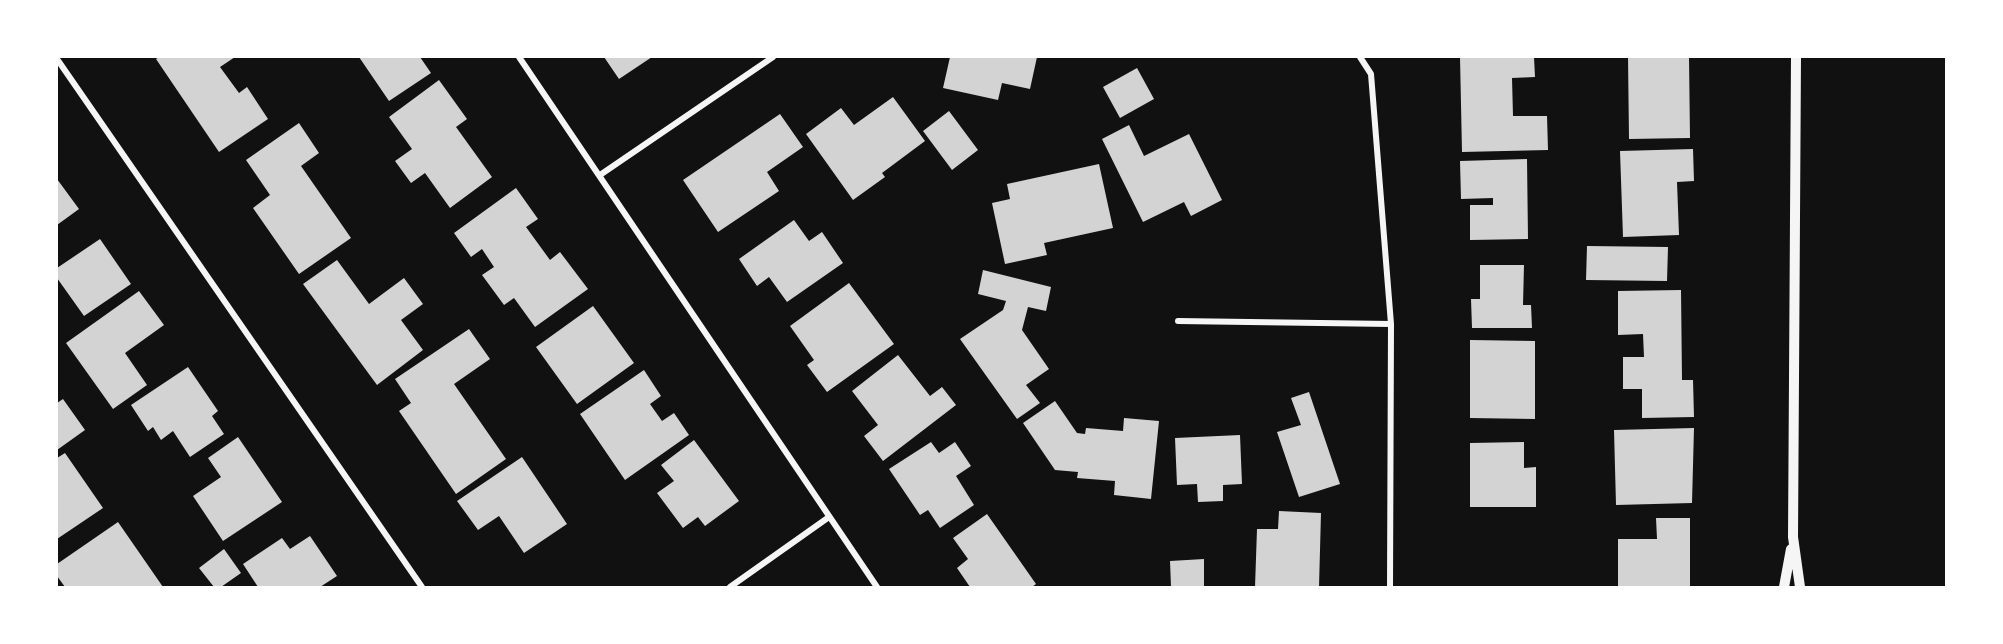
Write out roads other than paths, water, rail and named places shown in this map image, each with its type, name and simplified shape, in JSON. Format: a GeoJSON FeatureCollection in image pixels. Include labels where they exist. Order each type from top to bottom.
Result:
{"type":"FeatureCollection","features":[{"type":"Feature","properties":{"kind":"street"},"geometry":{"type":"LineString","coordinates":[[519,57],[877,587]]}},
{"type":"Feature","properties":{"kind":"street"},"geometry":{"type":"LineString","coordinates":[[600,175],[772,57]]}},
{"type":"Feature","properties":{"kind":"street"},"geometry":{"type":"LineString","coordinates":[[1360,57],[1371,74],[1391,324],[1390,587]]}},
{"type":"Feature","properties":{"kind":"street"},"geometry":{"type":"LineString","coordinates":[[1796,57],[1793,537],[1800,587]]}},
{"type":"Feature","properties":{"kind":"street"},"geometry":{"type":"LineString","coordinates":[[57,59],[422,587]]}},
{"type":"Feature","properties":{"kind":"street"},"geometry":{"type":"LineString","coordinates":[[1178,321],[1391,324]]}},
{"type":"Feature","properties":{"kind":"street"},"geometry":{"type":"LineString","coordinates":[[730,587],[830,518]]}},
{"type":"Feature","properties":{"kind":"street"},"geometry":{"type":"LineString","coordinates":[[1784,587],[1793,537]]}}]}
